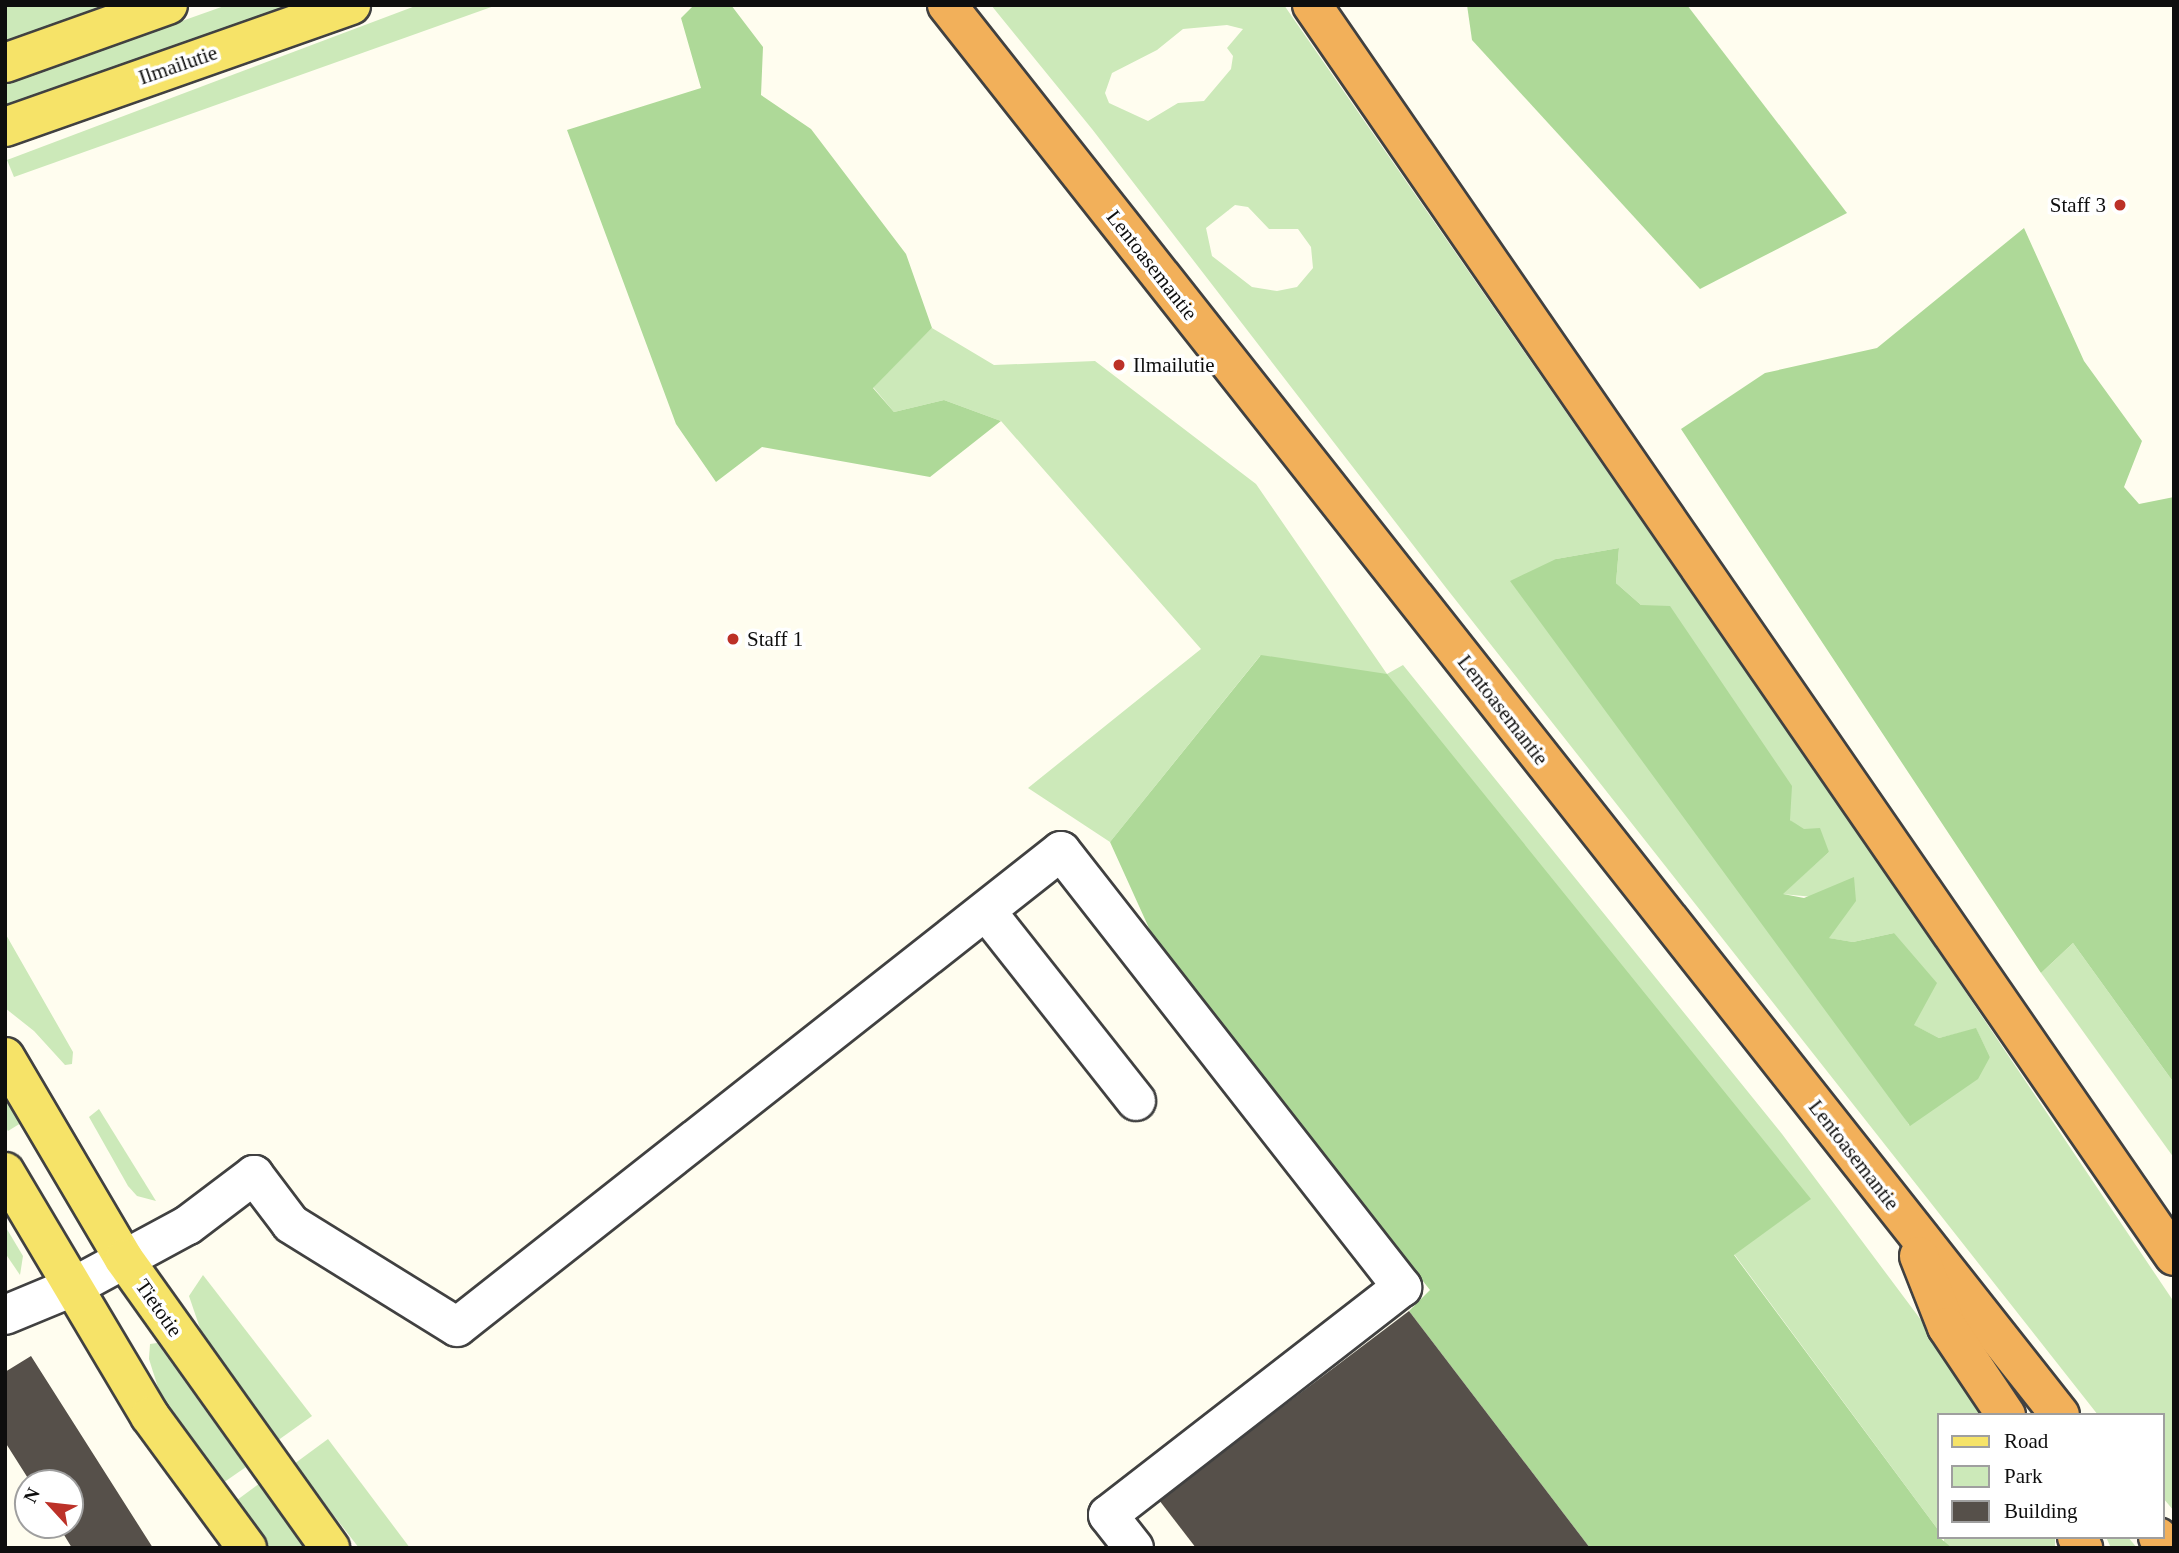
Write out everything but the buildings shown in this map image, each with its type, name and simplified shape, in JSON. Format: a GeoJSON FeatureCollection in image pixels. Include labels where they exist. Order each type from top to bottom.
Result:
{"type":"FeatureCollection","features":[{"type":"Feature","properties":{"kind":"highway","name":"Lentoasemantie"},"geometry":{"type":"LineString","coordinates":[[947,5],[2058,1413]]}},
{"type":"Feature","properties":{"kind":"highway"},"geometry":{"type":"LineString","coordinates":[[1312,5],[2174,1256]]}},
{"type":"Feature","properties":{"kind":"highway"},"geometry":{"type":"LineString","coordinates":[[2140,1208],[2174,1235]]}},
{"type":"Feature","properties":{"kind":"highway"},"geometry":{"type":"LineString","coordinates":[[1906,1221],[1947,1327],[2005,1413]]}},
{"type":"Feature","properties":{"kind":"main road"},"geometry":{"type":"LineString","coordinates":[[5,63],[168,5]]}},
{"type":"Feature","properties":{"kind":"main road","name":"Ilmailutie"},"geometry":{"type":"LineString","coordinates":[[5,127],[351,5]]}},
{"type":"Feature","properties":{"kind":"main road","name":"Tietotie"},"geometry":{"type":"LineString","coordinates":[[5,1057],[124,1259],[330,1548]]}},
{"type":"Feature","properties":{"kind":"main road"},"geometry":{"type":"LineString","coordinates":[[5,1172],[150,1416],[247,1548]]}},
{"type":"Feature","properties":{"kind":"lane"},"geometry":{"type":"LineString","coordinates":[[5,1315],[75,1286],[188,1225],[254,1175],[291,1224],[457,1327],[1061,851],[1402,1287],[1108,1515],[1134,1548]]}},
{"type":"Feature","properties":{"kind":"lane"},"geometry":{"type":"LineString","coordinates":[[986,911],[1136,1101]]}},
{"type":"Feature","properties":{"kind":"green space"},"geometry":{"type":"Polygon","coordinates":[[[5,5],[109,5],[5,41],[5,5]]]}},
{"type":"Feature","properties":{"kind":"green space"},"geometry":{"type":"Polygon","coordinates":[[[227,5],[303,5],[5,110],[5,84],[227,5]]]}},
{"type":"Feature","properties":{"kind":"green space"},"geometry":{"type":"Polygon","coordinates":[[[418,5],[497,5],[14,177],[7,160],[418,5]]]}},
{"type":"Feature","properties":{"kind":"green space"},"geometry":{"type":"Polygon","coordinates":[[[694,5],[731,5],[763,47],[761,95],[811,129],[906,254],[932,328],[873,388],[894,412],[944,400],[1001,421],[930,477],[762,447],[716,482],[676,424],[567,130],[701,88],[681,18],[694,5]]]}},
{"type":"Feature","properties":{"kind":"green space"},"geometry":{"type":"Polygon","coordinates":[[[991,5],[1284,5],[1901,896],[2174,1302],[2174,1511],[2165,1500],[2165,1413],[2096,1413],[1447,589],[1092,129],[991,5]],[[1227,25],[1183,29],[1157,50],[1112,73],[1105,93],[1109,103],[1148,121],[1178,103],[1204,101],[1231,69],[1233,56],[1227,48],[1243,29],[1227,25]],[[1235,205],[1206,228],[1212,256],[1252,287],[1277,291],[1297,287],[1313,268],[1311,247],[1298,229],[1269,229],[1248,207],[1235,205]],[[1619,548],[1556,559],[1909,1125],[1990,1057],[1976,1029],[1939,1038],[1913,1025],[1894,933],[1853,942],[1828,938],[1855,901],[1782,894],[1829,852],[1790,820],[1641,605],[1616,583],[1619,548]]]}},
{"type":"Feature","properties":{"kind":"green space"},"geometry":{"type":"Polygon","coordinates":[[[1467,5],[1687,5],[1847,213],[1700,289],[1472,40],[1467,5]]]}},
{"type":"Feature","properties":{"kind":"green space"},"geometry":{"type":"Polygon","coordinates":[[[2024,228],[2084,361],[2142,441],[2124,487],[2139,504],[2174,497],[2174,1083],[2073,943],[2041,973],[1681,429],[1765,373],[1877,348],[2024,228]]]}},
{"type":"Feature","properties":{"kind":"green space"},"geometry":{"type":"Polygon","coordinates":[[[932,328],[994,365],[1095,361],[1256,484],[1387,674],[1403,665],[1782,1134],[1986,1407],[1989,1413],[1938,1413],[1938,1530],[1734,1254],[1810,1199],[1260,656],[1110,842],[1028,788],[1201,649],[1001,421],[944,400],[894,412],[873,387],[932,328]]]}},
{"type":"Feature","properties":{"kind":"green space"},"geometry":{"type":"Polygon","coordinates":[[[1619,548],[1616,583],[1641,605],[1670,606],[1792,786],[1790,820],[1804,829],[1820,828],[1829,852],[1783,894],[1804,898],[1854,877],[1856,901],[1829,938],[1853,942],[1894,933],[1937,983],[1914,1025],[1939,1038],[1976,1028],[1990,1057],[1978,1079],[1910,1126],[1510,581],[1556,559],[1619,548]]]}},
{"type":"Feature","properties":{"kind":"green space"},"geometry":{"type":"Polygon","coordinates":[[[1261,655],[1387,674],[1811,1199],[1734,1255],[1938,1530],[1938,1539],[1952,1548],[1590,1548],[1409,1311],[1430,1290],[1158,948],[1110,842],[1261,655]]]}},
{"type":"Feature","properties":{"kind":"green space"},"geometry":{"type":"Polygon","coordinates":[[[5,933],[73,1052],[72,1064],[65,1065],[34,1031],[5,1008],[5,933]]]}},
{"type":"Feature","properties":{"kind":"green space"},"geometry":{"type":"Polygon","coordinates":[[[2073,943],[2174,1083],[2174,1158],[2041,973],[2073,943]]]}},
{"type":"Feature","properties":{"kind":"green space"},"geometry":{"type":"Polygon","coordinates":[[[5,1098],[21,1123],[8,1131],[5,1126],[5,1098]]]}},
{"type":"Feature","properties":{"kind":"green space"},"geometry":{"type":"Polygon","coordinates":[[[99,1109],[156,1201],[137,1196],[128,1186],[89,1117],[99,1109]]]}},
{"type":"Feature","properties":{"kind":"green space"},"geometry":{"type":"Polygon","coordinates":[[[5,1226],[23,1256],[20,1275],[5,1253],[5,1226]]]}},
{"type":"Feature","properties":{"kind":"green space"},"geometry":{"type":"Polygon","coordinates":[[[203,1275],[312,1416],[277,1441],[205,1343],[189,1296],[203,1275]]]}},
{"type":"Feature","properties":{"kind":"green space"},"geometry":{"type":"Polygon","coordinates":[[[157,1343],[246,1467],[220,1485],[166,1413],[149,1359],[150,1344],[157,1343]]]}},
{"type":"Feature","properties":{"kind":"green space"},"geometry":{"type":"Polygon","coordinates":[[[328,1439],[410,1548],[359,1548],[294,1464],[328,1439]]]}},
{"type":"Feature","properties":{"kind":"green space"},"geometry":{"type":"Polygon","coordinates":[[[260,1483],[309,1548],[267,1548],[233,1503],[260,1483]]]}},
{"type":"Feature","properties":{"kind":"green space"},"geometry":{"type":"Polygon","coordinates":[[[1944,1539],[2055,1539],[2055,1548],[1944,1548],[1944,1539]]]}},
{"type":"Feature","properties":{"kind":"green space"},"geometry":{"type":"Polygon","coordinates":[[[2107,1539],[2130,1539],[2137,1548],[2111,1548],[2107,1539]]]}},
{"type":"Feature","properties":{"kind":"place","name":"Staff 3"},"geometry":{"type":"Point","coordinates":[2120,205]}},
{"type":"Feature","properties":{"kind":"place","name":"Ilmailutie"},"geometry":{"type":"Point","coordinates":[1119,365]}},
{"type":"Feature","properties":{"kind":"place","name":"Staff 1"},"geometry":{"type":"Point","coordinates":[733,639]}}]}
